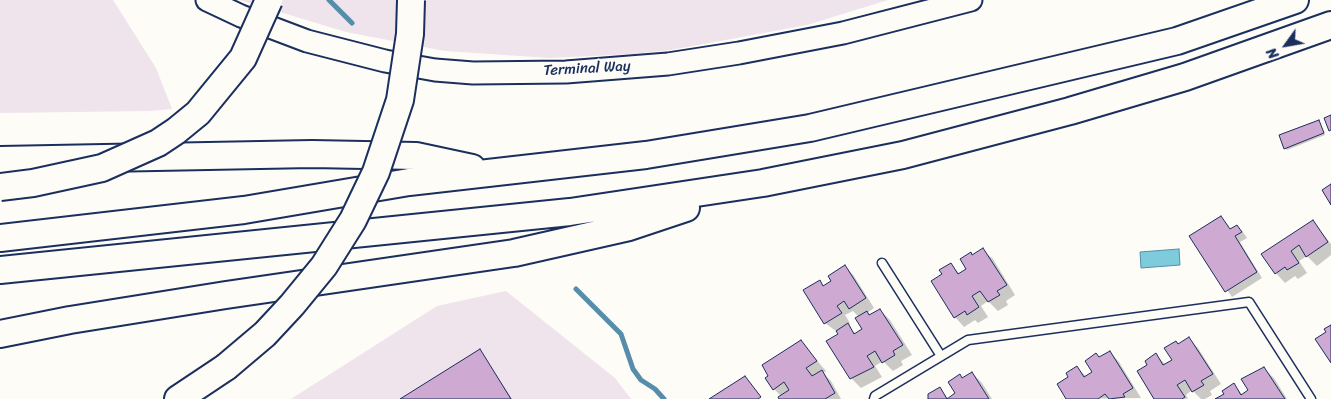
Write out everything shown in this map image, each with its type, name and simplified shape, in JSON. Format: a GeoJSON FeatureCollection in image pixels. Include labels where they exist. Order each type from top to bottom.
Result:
{"type":"FeatureCollection","features":[{"type":"Feature","properties":{"kind":"highway"},"geometry":{"type":"LineString","coordinates":[[0,188],[102,168],[158,142],[176,131],[198,113],[243,58],[269,0]]}},
{"type":"Feature","properties":{"kind":"highway"},"geometry":{"type":"LineString","coordinates":[[178,399],[226,367],[265,334],[324,266],[353,220],[376,172],[400,100],[410,34],[411,0]]}},
{"type":"Feature","properties":{"kind":"highway"},"geometry":{"type":"LineString","coordinates":[[0,238],[244,210],[409,182],[646,155],[810,128],[1177,41],[1295,0]]}},
{"type":"Feature","properties":{"kind":"highway"},"geometry":{"type":"LineString","coordinates":[[0,270],[570,212],[763,183],[903,155],[1062,114],[1194,74],[1331,25]]}},
{"type":"Feature","properties":{"kind":"highway"},"geometry":{"type":"LineString","coordinates":[[0,160],[212,155],[416,156],[492,172]]}},
{"type":"Feature","properties":{"kind":"highway"},"geometry":{"type":"LineString","coordinates":[[0,334],[70,320],[226,295],[514,253],[629,227],[763,183]]}},
{"type":"Feature","properties":{"kind":"street","name":"Terminal Way"},"geometry":{"type":"LineString","coordinates":[[207,0],[241,16],[307,41],[385,61],[435,70],[473,73],[566,72],[668,64],[739,53],[843,33],[942,4],[971,0]]}},
{"type":"Feature","properties":{"kind":"lane"},"geometry":{"type":"LineString","coordinates":[[882,263],[941,356]]}},
{"type":"Feature","properties":{"kind":"lane"},"geometry":{"type":"LineString","coordinates":[[874,399],[875,396],[968,340],[1249,302],[1311,399]]}},
{"type":"Feature","properties":{"kind":"shaded area"},"geometry":{"type":"Polygon","coordinates":[[[0,0],[113,0],[156,68],[172,109],[0,113],[0,0]]]}},
{"type":"Feature","properties":{"kind":"shaded area"},"geometry":{"type":"Polygon","coordinates":[[[240,0],[888,0],[807,25],[671,50],[550,58],[445,51],[346,32],[240,0]]]}},
{"type":"Feature","properties":{"kind":"shaded area"},"geometry":{"type":"Polygon","coordinates":[[[506,291],[615,378],[631,399],[291,399],[437,306],[506,291]]]}},
{"type":"Feature","properties":{"kind":"water"},"geometry":{"type":"Polygon","coordinates":[[[1179,249],[1180,265],[1141,268],[1140,252],[1179,249]]]}},
{"type":"Feature","properties":{"kind":"building"},"geometry":{"type":"Polygon","coordinates":[[[1331,115],[1331,130],[1329,131],[1324,118],[1331,115]]]}},
{"type":"Feature","properties":{"kind":"building"},"geometry":{"type":"Polygon","coordinates":[[[1319,120],[1324,133],[1284,149],[1279,135],[1319,120]]]}},
{"type":"Feature","properties":{"kind":"building"},"geometry":{"type":"Polygon","coordinates":[[[1331,184],[1331,205],[1322,190],[1331,184]]]}},
{"type":"Feature","properties":{"kind":"building"},"geometry":{"type":"Polygon","coordinates":[[[1221,216],[1230,229],[1237,225],[1242,232],[1235,236],[1257,272],[1225,292],[1189,236],[1221,216]]]}},
{"type":"Feature","properties":{"kind":"building"},"geometry":{"type":"Polygon","coordinates":[[[1313,220],[1328,242],[1306,257],[1299,245],[1291,251],[1299,263],[1287,270],[1285,267],[1275,274],[1261,254],[1313,220]]]}},
{"type":"Feature","properties":{"kind":"building"},"geometry":{"type":"Polygon","coordinates":[[[983,248],[1007,285],[997,291],[1000,295],[988,302],[980,291],[972,296],[979,307],[967,315],[965,311],[954,318],[931,281],[942,274],[939,270],[951,263],[958,274],[966,269],[960,259],[971,252],[972,255],[983,248]]]}},
{"type":"Feature","properties":{"kind":"building"},"geometry":{"type":"Polygon","coordinates":[[[845,265],[866,298],[849,309],[844,301],[837,306],[842,313],[824,324],[803,290],[820,280],[823,286],[831,281],[828,276],[845,265]]]}},
{"type":"Feature","properties":{"kind":"building"},"geometry":{"type":"Polygon","coordinates":[[[880,309],[903,345],[893,351],[895,355],[882,363],[875,351],[867,356],[874,367],[850,379],[826,341],[838,334],[836,331],[848,323],[854,334],[862,329],[855,318],[867,311],[869,315],[880,309]]]}},
{"type":"Feature","properties":{"kind":"building"},"geometry":{"type":"Polygon","coordinates":[[[1331,325],[1331,363],[1315,339],[1326,332],[1324,329],[1331,325]]]}},
{"type":"Feature","properties":{"kind":"building"},"geometry":{"type":"Polygon","coordinates":[[[1189,337],[1213,374],[1201,381],[1204,385],[1192,392],[1185,380],[1177,385],[1185,397],[1182,399],[1154,399],[1137,371],[1147,365],[1145,361],[1156,353],[1163,365],[1172,360],[1164,348],[1176,341],[1178,344],[1189,337]]]}},
{"type":"Feature","properties":{"kind":"building"},"geometry":{"type":"Polygon","coordinates":[[[801,340],[817,361],[806,368],[812,376],[822,370],[835,393],[825,399],[779,399],[778,397],[789,390],[784,382],[773,390],[765,378],[768,376],[762,365],[801,340]]]}},
{"type":"Feature","properties":{"kind":"building"},"geometry":{"type":"Polygon","coordinates":[[[480,349],[511,399],[400,399],[480,349]]]}},
{"type":"Feature","properties":{"kind":"building"},"geometry":{"type":"Polygon","coordinates":[[[1110,351],[1133,388],[1123,394],[1125,397],[1109,399],[1105,394],[1098,399],[1066,399],[1057,384],[1068,377],[1066,373],[1077,366],[1084,377],[1092,372],[1085,361],[1096,353],[1099,357],[1110,351]]]}},
{"type":"Feature","properties":{"kind":"building"},"geometry":{"type":"Polygon","coordinates":[[[1264,367],[1285,399],[1215,399],[1224,394],[1222,391],[1234,383],[1241,395],[1248,390],[1241,379],[1264,367]]]}},
{"type":"Feature","properties":{"kind":"building"},"geometry":{"type":"Polygon","coordinates":[[[972,372],[989,399],[947,399],[955,393],[948,382],[960,374],[962,378],[972,372]]]}},
{"type":"Feature","properties":{"kind":"building"},"geometry":{"type":"Polygon","coordinates":[[[745,376],[761,397],[758,399],[709,399],[745,376]]]}},
{"type":"Feature","properties":{"kind":"building"},"geometry":{"type":"Polygon","coordinates":[[[940,387],[947,399],[928,399],[928,394],[940,387]]]}},
{"type":"Feature","properties":{"kind":"waterway"},"geometry":{"type":"LineString","coordinates":[[329,0],[352,23]]}},
{"type":"Feature","properties":{"kind":"waterway"},"geometry":{"type":"LineString","coordinates":[[576,289],[621,334],[633,369],[641,380],[655,389],[664,399]]}}]}
